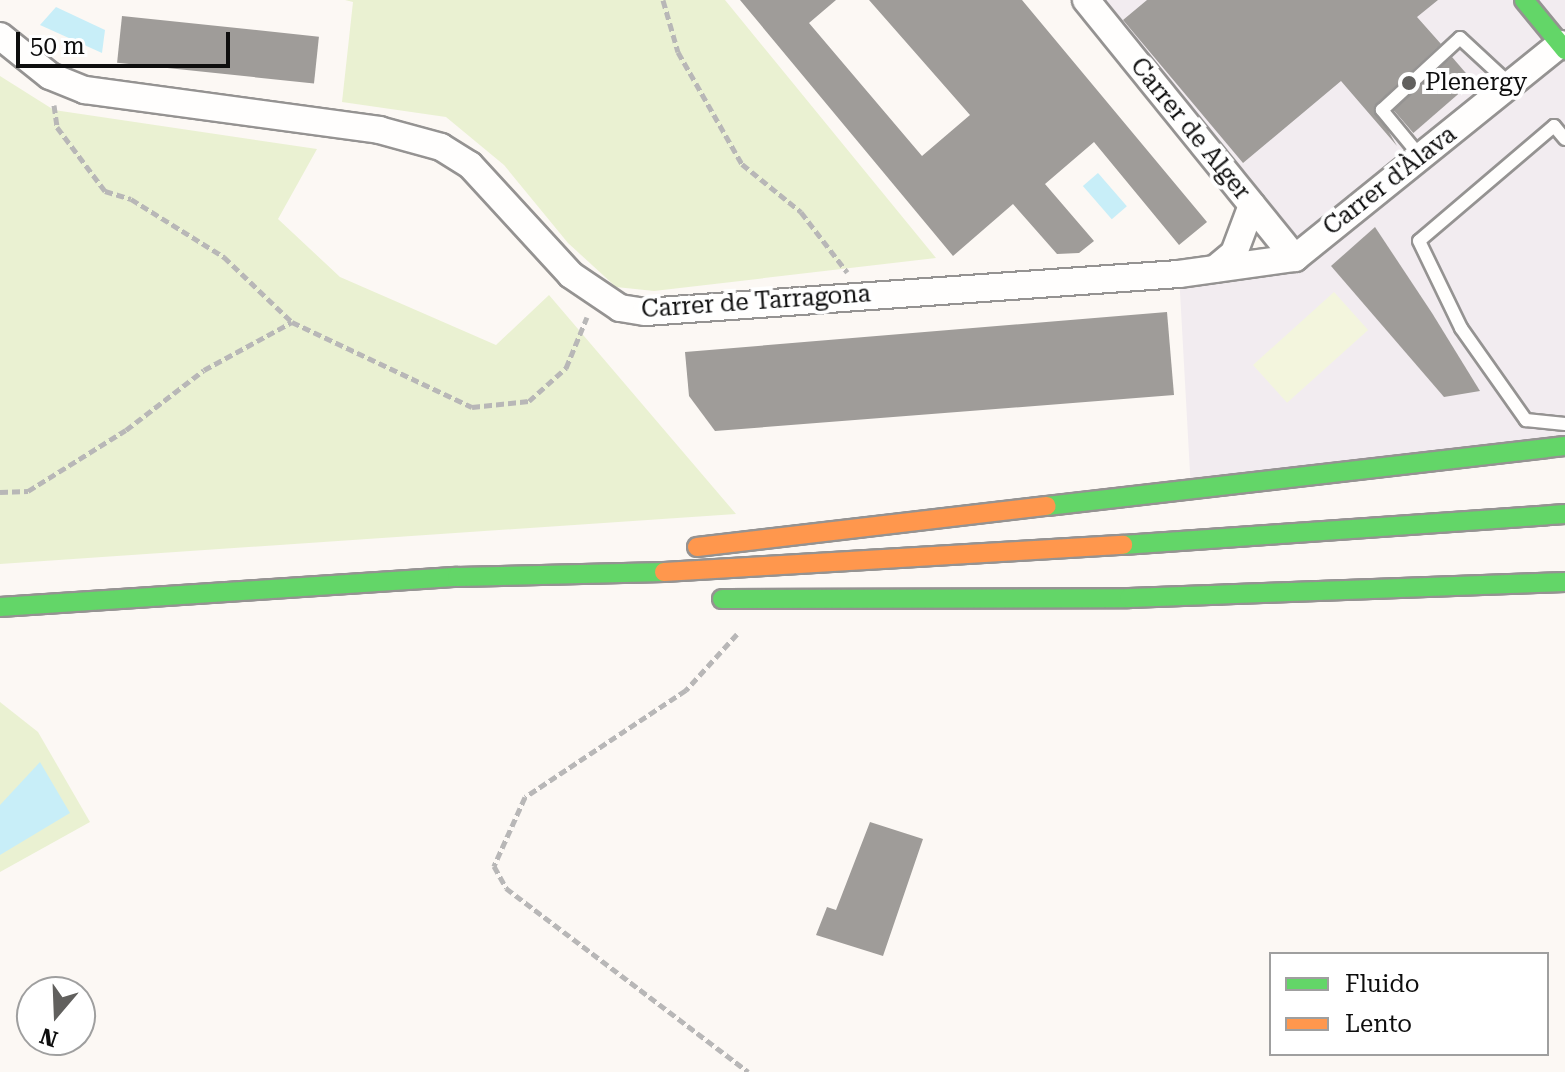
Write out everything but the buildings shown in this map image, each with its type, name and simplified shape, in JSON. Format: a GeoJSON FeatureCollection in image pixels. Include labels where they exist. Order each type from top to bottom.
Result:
{"type":"FeatureCollection","features":[{"type":"Feature","properties":{"kind":"main road"},"geometry":{"type":"LineString","coordinates":[[1524,0],[1563,47]]}},
{"type":"Feature","properties":{"kind":"main road"},"geometry":{"type":"LineString","coordinates":[[457,577],[1565,446]]}},
{"type":"Feature","properties":{"kind":"main road"},"geometry":{"type":"LineString","coordinates":[[519,597],[764,570],[1565,514]]}},
{"type":"Feature","properties":{"kind":"main road"},"geometry":{"type":"LineString","coordinates":[[0,607],[457,577],[764,570]]}},
{"type":"Feature","properties":{"kind":"main road"},"geometry":{"type":"LineString","coordinates":[[708,599],[1129,598],[1565,582]]}},
{"type":"Feature","properties":{"kind":"street","name":"Carrer de Alger"},"geometry":{"type":"LineString","coordinates":[[1097,4],[1295,258]]}},
{"type":"Feature","properties":{"kind":"street"},"geometry":{"type":"LineString","coordinates":[[0,36],[50,76],[125,98],[416,137],[470,165],[595,297]]}},
{"type":"Feature","properties":{"kind":"street","name":"Carrer d'Àlava"},"geometry":{"type":"LineString","coordinates":[[1295,258],[1420,156],[1563,47]]}},
{"type":"Feature","properties":{"kind":"street"},"geometry":{"type":"LineString","coordinates":[[1215,269],[1234,253],[1252,205]]}},
{"type":"Feature","properties":{"kind":"street","name":"Carrer de Tarragona"},"geometry":{"type":"LineString","coordinates":[[595,297],[646,312],[1215,269],[1295,258]]}},
{"type":"Feature","properties":{"kind":"lane"},"geometry":{"type":"LineString","coordinates":[[1420,156],[1382,110],[1460,38],[1511,85]]}},
{"type":"Feature","properties":{"kind":"lane"},"geometry":{"type":"LineString","coordinates":[[1565,139],[1554,126],[1419,241],[1461,328],[1526,420],[1565,424]]}},
{"type":"Feature","properties":{"kind":"path"},"geometry":{"type":"LineString","coordinates":[[663,0],[678,52],[742,164],[801,212],[864,296]]}},
{"type":"Feature","properties":{"kind":"path"},"geometry":{"type":"LineString","coordinates":[[50,76],[57,127],[105,191],[131,199],[224,257],[292,322],[472,407],[529,401],[566,368],[595,297]]}},
{"type":"Feature","properties":{"kind":"path"},"geometry":{"type":"LineString","coordinates":[[0,492],[28,491],[126,430],[204,370],[292,322]]}},
{"type":"Feature","properties":{"kind":"path"},"geometry":{"type":"LineString","coordinates":[[748,1072],[506,888],[494,866],[525,797],[686,690],[771,600]]}},
{"type":"Feature","properties":{"kind":"shaded area"},"geometry":{"type":"Polygon","coordinates":[[[1086,0],[1565,0],[1565,446],[1191,491],[1179,274],[1293,258],[1086,0]]]}},
{"type":"Feature","properties":{"kind":"green space"},"geometry":{"type":"Polygon","coordinates":[[[345,0],[725,0],[936,258],[654,291],[616,287],[568,243],[504,165],[446,117],[342,102],[353,2],[345,0]]]}},
{"type":"Feature","properties":{"kind":"green space"},"geometry":{"type":"Polygon","coordinates":[[[0,76],[54,110],[317,149],[278,219],[340,277],[496,345],[549,295],[736,514],[0,564],[0,76]]]}},
{"type":"Feature","properties":{"kind":"green space"},"geometry":{"type":"Polygon","coordinates":[[[1334,292],[1368,330],[1287,403],[1253,365],[1334,292]]]}},
{"type":"Feature","properties":{"kind":"green space"},"geometry":{"type":"Polygon","coordinates":[[[0,702],[38,732],[90,822],[0,872],[0,702]]]}},
{"type":"Feature","properties":{"kind":"water"},"geometry":{"type":"Polygon","coordinates":[[[56,7],[105,30],[102,53],[40,25],[56,7]]]}},
{"type":"Feature","properties":{"kind":"water"},"geometry":{"type":"Polygon","coordinates":[[[1098,173],[1127,206],[1112,219],[1083,186],[1098,173]]]}},
{"type":"Feature","properties":{"kind":"water"},"geometry":{"type":"Polygon","coordinates":[[[40,762],[70,813],[0,855],[0,805],[40,762]]]}},
{"type":"Feature","properties":{"kind":"traffic: fast"},"geometry":{"type":"LineString","coordinates":[[1524,0],[1565,50]]}},
{"type":"Feature","properties":{"kind":"traffic: fast"},"geometry":{"type":"LineString","coordinates":[[1047,506],[1565,446]]}},
{"type":"Feature","properties":{"kind":"traffic: fast"},"geometry":{"type":"LineString","coordinates":[[1123,545],[1565,514]]}},
{"type":"Feature","properties":{"kind":"traffic: fast"},"geometry":{"type":"LineString","coordinates":[[0,607],[457,577],[664,572]]}},
{"type":"Feature","properties":{"kind":"traffic: fast"},"geometry":{"type":"LineString","coordinates":[[722,599],[1129,598],[1565,582]]}},
{"type":"Feature","properties":{"kind":"traffic: slow"},"geometry":{"type":"LineString","coordinates":[[697,547],[1047,506]]}},
{"type":"Feature","properties":{"kind":"traffic: slow"},"geometry":{"type":"LineString","coordinates":[[664,572],[1123,545]]}},
{"type":"Feature","properties":{"kind":"place","name":"Plenergy"},"geometry":{"type":"Point","coordinates":[1409,83]}}]}
